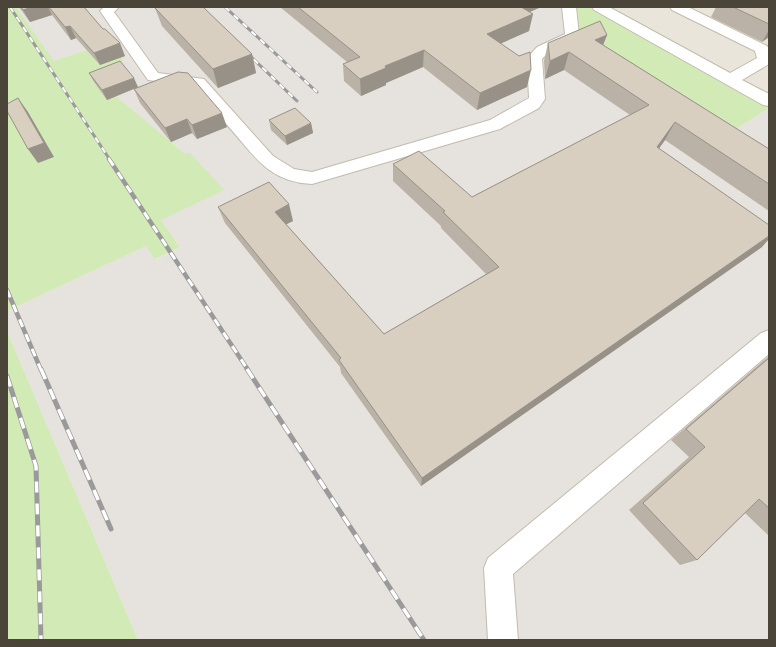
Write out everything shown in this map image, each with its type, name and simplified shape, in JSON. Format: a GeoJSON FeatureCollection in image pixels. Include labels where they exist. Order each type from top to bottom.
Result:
{"type":"FeatureCollection","features":[{"type":"Feature","properties":{"kind":"lane"},"geometry":{"type":"LineString","coordinates":[[112,7],[107,11],[153,77],[198,82],[268,160],[278,168],[301,178],[312,178],[483,126],[494,125],[533,104],[536,99],[534,58],[539,52],[566,40],[572,35],[570,7]]}},
{"type":"Feature","properties":{"kind":"lane"},"geometry":{"type":"LineString","coordinates":[[599,7],[769,101]]}},
{"type":"Feature","properties":{"kind":"lane"},"geometry":{"type":"LineString","coordinates":[[677,7],[765,47],[765,60],[730,80]]}},
{"type":"Feature","properties":{"kind":"lane"},"geometry":{"type":"LineString","coordinates":[[503,640],[498,568],[769,340]]}},
{"type":"Feature","properties":{"kind":"shaded area"},"geometry":{"type":"Polygon","coordinates":[[[16,7],[569,7],[717,141],[769,108],[769,640],[138,640],[7,331],[7,311],[146,246],[156,259],[180,247],[161,220],[190,153],[184,153],[116,96],[138,87],[100,66],[87,50],[54,62],[16,7]]]}},
{"type":"Feature","properties":{"kind":"shaded area"},"geometry":{"type":"Polygon","coordinates":[[[599,7],[769,7],[769,101],[599,7]]]}},
{"type":"Feature","properties":{"kind":"green space"},"geometry":{"type":"Polygon","coordinates":[[[7,7],[16,7],[54,61],[87,50],[100,65],[122,57],[125,71],[94,82],[107,99],[116,96],[184,153],[190,153],[224,190],[161,220],[180,247],[155,259],[146,246],[7,311],[7,7]]]}},
{"type":"Feature","properties":{"kind":"green space"},"geometry":{"type":"Polygon","coordinates":[[[569,7],[599,7],[769,101],[769,108],[717,141],[574,48],[569,7]]]}},
{"type":"Feature","properties":{"kind":"green space"},"geometry":{"type":"Polygon","coordinates":[[[7,331],[138,640],[7,640],[7,331]]]}},
{"type":"Feature","properties":{"kind":"building"},"geometry":{"type":"Polygon","coordinates":[[[21,7],[32,7],[23,10],[21,7]]]}},
{"type":"Feature","properties":{"kind":"building"},"geometry":{"type":"Polygon","coordinates":[[[49,7],[84,7],[103,29],[105,29],[120,43],[94,53],[70,26],[65,27],[49,7]]]}},
{"type":"Feature","properties":{"kind":"building"},"geometry":{"type":"Polygon","coordinates":[[[203,7],[252,54],[213,69],[155,8],[203,7]]]}},
{"type":"Feature","properties":{"kind":"building"},"geometry":{"type":"Polygon","coordinates":[[[298,7],[521,7],[533,14],[487,34],[519,56],[530,52],[531,70],[480,93],[424,50],[385,66],[386,68],[360,79],[343,64],[360,57],[298,7]]]}},
{"type":"Feature","properties":{"kind":"building"},"geometry":{"type":"Polygon","coordinates":[[[733,7],[769,7],[769,24],[733,7]]]}},
{"type":"Feature","properties":{"kind":"building"},"geometry":{"type":"Polygon","coordinates":[[[600,21],[607,35],[595,40],[769,149],[769,184],[675,122],[657,147],[769,225],[769,236],[422,478],[339,360],[341,358],[218,207],[269,182],[289,204],[275,212],[384,334],[499,267],[443,212],[445,211],[393,164],[419,151],[472,197],[649,105],[569,52],[550,61],[548,43],[600,21]]]}},
{"type":"Feature","properties":{"kind":"building"},"geometry":{"type":"Polygon","coordinates":[[[120,61],[134,78],[102,90],[89,73],[120,61]]]}},
{"type":"Feature","properties":{"kind":"building"},"geometry":{"type":"Polygon","coordinates":[[[178,72],[188,73],[222,113],[192,125],[187,119],[165,128],[134,89],[178,72]]]}},
{"type":"Feature","properties":{"kind":"building"},"geometry":{"type":"Polygon","coordinates":[[[18,98],[44,143],[28,149],[7,111],[7,104],[18,98]]]}},
{"type":"Feature","properties":{"kind":"building"},"geometry":{"type":"Polygon","coordinates":[[[295,108],[311,123],[285,136],[269,120],[295,108]]]}},
{"type":"Feature","properties":{"kind":"building"},"geometry":{"type":"Polygon","coordinates":[[[769,358],[769,508],[759,499],[697,560],[643,503],[705,447],[686,429],[769,358]]]}},
{"type":"Feature","properties":{"kind":"railway"},"geometry":{"type":"LineString","coordinates":[[10,7],[110,160]]}},
{"type":"Feature","properties":{"kind":"railway"},"geometry":{"type":"LineString","coordinates":[[225,7],[317,92]]}},
{"type":"Feature","properties":{"kind":"railway"},"geometry":{"type":"LineString","coordinates":[[245,51],[297,101]]}},
{"type":"Feature","properties":{"kind":"railway"},"geometry":{"type":"LineString","coordinates":[[109,159],[248,370]]}},
{"type":"Feature","properties":{"kind":"railway"},"geometry":{"type":"LineString","coordinates":[[7,290],[41,370]]}},
{"type":"Feature","properties":{"kind":"railway"},"geometry":{"type":"LineString","coordinates":[[41,369],[111,529]]}},
{"type":"Feature","properties":{"kind":"railway"},"geometry":{"type":"LineString","coordinates":[[247,369],[424,640]]}},
{"type":"Feature","properties":{"kind":"railway"},"geometry":{"type":"LineString","coordinates":[[7,376],[36,466],[41,640]]}}]}
